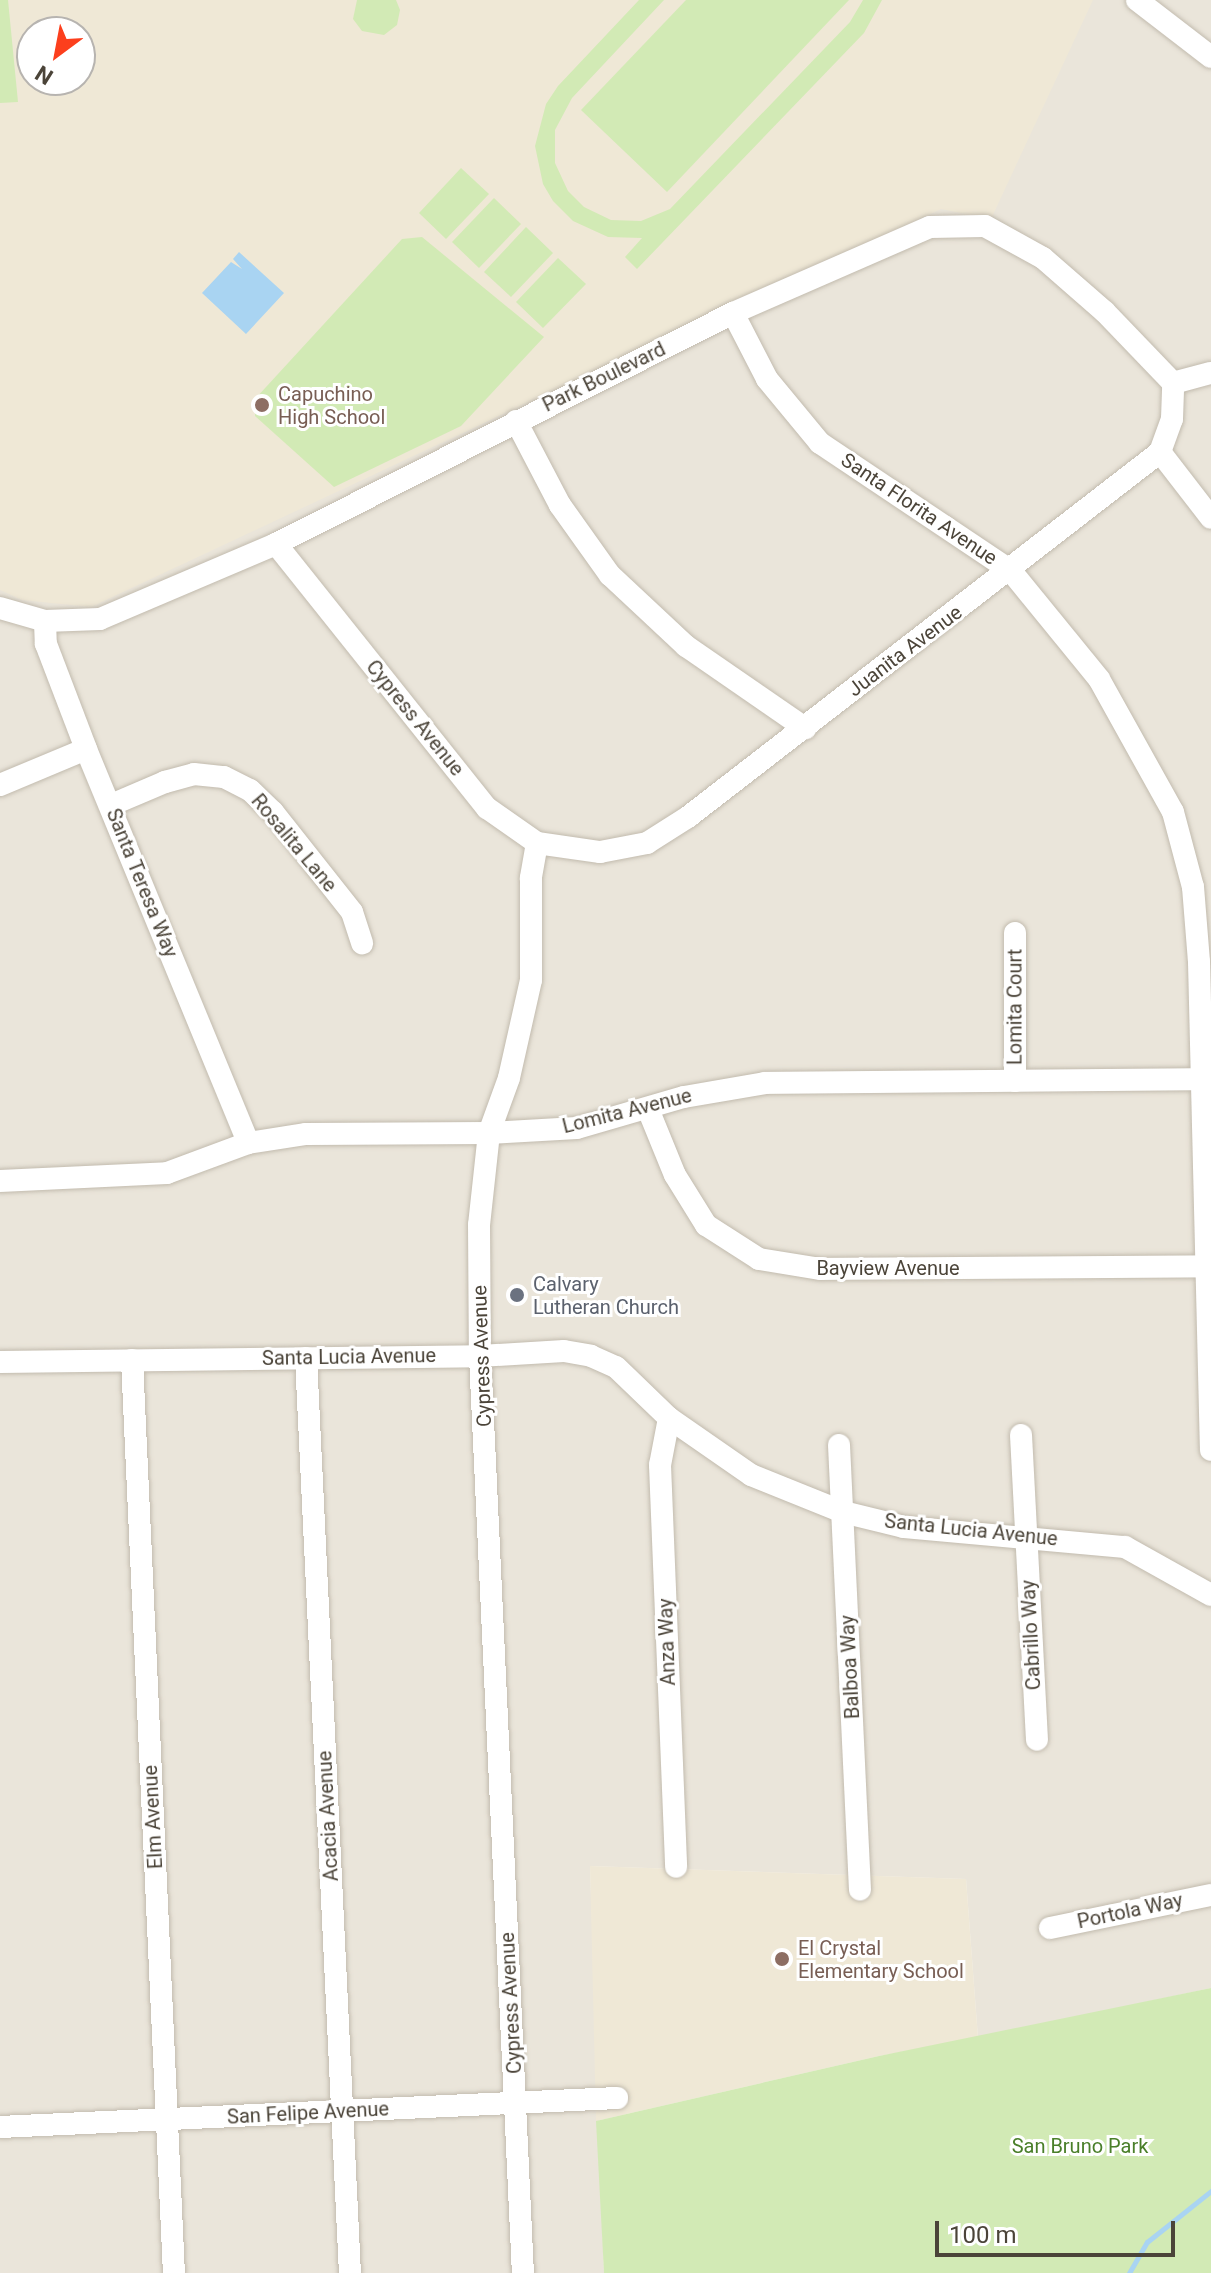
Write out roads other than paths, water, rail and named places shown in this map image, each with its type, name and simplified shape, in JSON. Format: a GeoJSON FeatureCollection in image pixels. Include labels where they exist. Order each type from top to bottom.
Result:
{"type":"FeatureCollection","features":[{"type":"Feature","properties":{"kind":"street"},"geometry":{"type":"LineString","coordinates":[[1137,0],[1211,57]]}},
{"type":"Feature","properties":{"kind":"street","name":"Park Boulevard"},"geometry":{"type":"LineString","coordinates":[[0,608],[45,621],[100,619],[276,544],[733,313],[930,227],[985,226],[1043,258],[1105,312],[1173,383]]}},
{"type":"Feature","properties":{"kind":"street","name":"Santa Florita Avenue"},"geometry":{"type":"LineString","coordinates":[[733,313],[767,379],[820,443],[1011,571],[1099,679],[1173,812],[1193,887],[1206,1079],[1207,1354],[1211,1450]]}},
{"type":"Feature","properties":{"kind":"street"},"geometry":{"type":"LineString","coordinates":[[1211,373],[1173,383],[1172,419],[1160,452],[1211,518]]}},
{"type":"Feature","properties":{"kind":"street"},"geometry":{"type":"LineString","coordinates":[[516,421],[560,505],[610,575],[686,646],[805,728]]}},
{"type":"Feature","properties":{"kind":"street","name":"Juanita Avenue"},"geometry":{"type":"LineString","coordinates":[[537,843],[600,852],[647,843],[688,817],[1011,571],[1160,452]]}},
{"type":"Feature","properties":{"kind":"street","name":"Cypress Avenue"},"geometry":{"type":"LineString","coordinates":[[276,544],[487,808],[537,843],[531,878],[531,980],[509,1078],[489,1133],[479,1225],[480,1356],[523,2273]]}},
{"type":"Feature","properties":{"kind":"street","name":"Santa Teresa Way"},"geometry":{"type":"LineString","coordinates":[[45,621],[46,644],[86,749],[248,1143]]}},
{"type":"Feature","properties":{"kind":"street"},"geometry":{"type":"LineString","coordinates":[[0,785],[86,749]]}},
{"type":"Feature","properties":{"kind":"street","name":"Rosalita Lane"},"geometry":{"type":"LineString","coordinates":[[111,805],[165,782],[194,774],[224,777],[250,790],[273,812],[352,912],[362,943]]}},
{"type":"Feature","properties":{"kind":"street","name":"Lomita Court"},"geometry":{"type":"LineString","coordinates":[[1015,933],[1015,1081]]}},
{"type":"Feature","properties":{"kind":"street","name":"Lomita Avenue"},"geometry":{"type":"LineString","coordinates":[[0,1181],[167,1173],[248,1143],[306,1134],[489,1133],[577,1128],[684,1097],[765,1083],[1206,1079]]}},
{"type":"Feature","properties":{"kind":"street","name":"Bayview Avenue"},"geometry":{"type":"LineString","coordinates":[[648,1109],[675,1175],[706,1225],[759,1259],[821,1269],[1208,1266]]}},
{"type":"Feature","properties":{"kind":"street","name":"Santa Lucia Avenue"},"geometry":{"type":"LineString","coordinates":[[0,1362],[480,1356],[564,1351],[591,1356],[616,1367],[669,1418],[751,1475],[843,1512],[904,1527],[1125,1547],[1211,1595]]}},
{"type":"Feature","properties":{"kind":"street","name":"Acacia Avenue"},"geometry":{"type":"LineString","coordinates":[[306,1358],[350,2273]]}},
{"type":"Feature","properties":{"kind":"street","name":"Elm Avenue"},"geometry":{"type":"LineString","coordinates":[[132,1360],[174,2273]]}},
{"type":"Feature","properties":{"kind":"street","name":"Anza Way"},"geometry":{"type":"LineString","coordinates":[[669,1418],[660,1465],[676,1867]]}},
{"type":"Feature","properties":{"kind":"street","name":"Cabrillo Way"},"geometry":{"type":"LineString","coordinates":[[1021,1435],[1037,1740]]}},
{"type":"Feature","properties":{"kind":"street","name":"Balboa Way"},"geometry":{"type":"LineString","coordinates":[[839,1445],[860,1890]]}},
{"type":"Feature","properties":{"kind":"street","name":"Portola Way"},"geometry":{"type":"LineString","coordinates":[[1050,1928],[1211,1895]]}},
{"type":"Feature","properties":{"kind":"street","name":"San Felipe Avenue"},"geometry":{"type":"LineString","coordinates":[[0,2127],[617,2098]]}},
{"type":"Feature","properties":{"kind":"water"},"geometry":{"type":"Polygon","coordinates":[[[239,252],[284,293],[246,334],[202,293],[231,262],[242,269],[233,259],[239,252]]]}},
{"type":"Feature","properties":{"kind":"waterway"},"geometry":{"type":"LineString","coordinates":[[1129,2273],[1147,2242],[1211,2191]]}},
{"type":"Feature","properties":{"kind":"place","name":"Capuchino High School"},"geometry":{"type":"Point","coordinates":[262,405]}},
{"type":"Feature","properties":{"kind":"place","name":"Calvary Lutheran Church"},"geometry":{"type":"Point","coordinates":[517,1295]}},
{"type":"Feature","properties":{"kind":"place","name":"El Crystal Elementary School"},"geometry":{"type":"Point","coordinates":[782,1959]}},
{"type":"Feature","properties":{"kind":"park label","name":"San Bruno Park"},"geometry":{"type":"Point","coordinates":[1080,2146]}}]}
